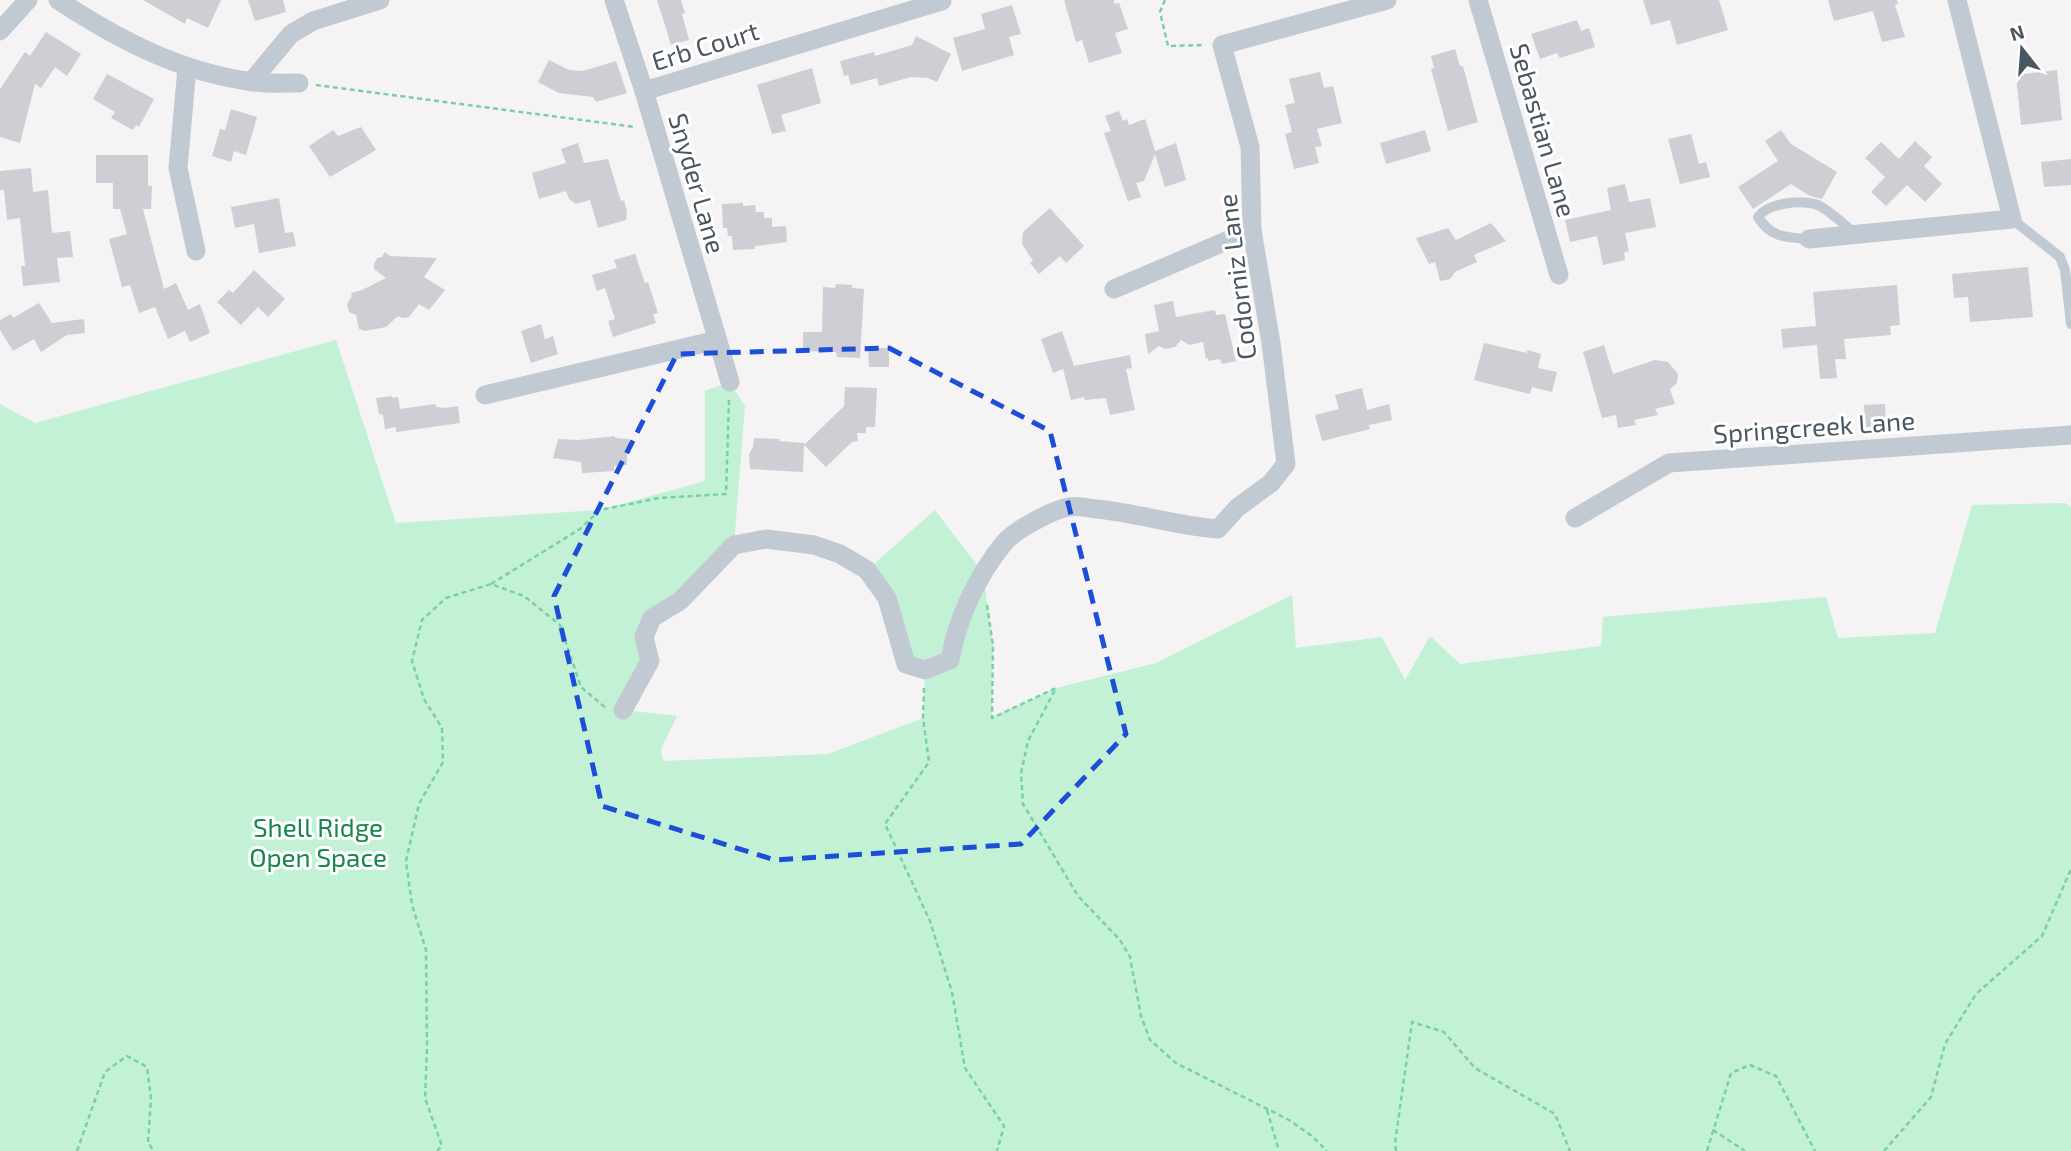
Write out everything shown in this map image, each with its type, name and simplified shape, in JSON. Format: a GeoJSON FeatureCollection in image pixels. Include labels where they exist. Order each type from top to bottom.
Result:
{"type":"FeatureCollection","features":[{"type":"Feature","properties":{"kind":"street"},"geometry":{"type":"LineString","coordinates":[[0,31],[28,0]]}},
{"type":"Feature","properties":{"kind":"street"},"geometry":{"type":"LineString","coordinates":[[58,0],[109,33],[187,68],[251,82],[299,83]]}},
{"type":"Feature","properties":{"kind":"street"},"geometry":{"type":"LineString","coordinates":[[251,82],[292,34],[313,21],[380,0]]}},
{"type":"Feature","properties":{"kind":"street","name":"Snyder Lane"},"geometry":{"type":"LineString","coordinates":[[614,0],[644,91],[730,382]]}},
{"type":"Feature","properties":{"kind":"street"},"geometry":{"type":"LineString","coordinates":[[1222,45],[1387,0]]}},
{"type":"Feature","properties":{"kind":"street","name":"Sebastian Lane"},"geometry":{"type":"LineString","coordinates":[[1478,0],[1559,275]]}},
{"type":"Feature","properties":{"kind":"street"},"geometry":{"type":"LineString","coordinates":[[1809,239],[2012,219],[1957,0]]}},
{"type":"Feature","properties":{"kind":"street","name":"Erb Court"},"geometry":{"type":"LineString","coordinates":[[644,91],[942,1]]}},
{"type":"Feature","properties":{"kind":"street","name":"Codorniz Lane"},"geometry":{"type":"LineString","coordinates":[[983,573],[1005,541],[1037,520],[1070,506],[1124,512],[1188,527],[1218,529],[1237,508],[1271,483],[1286,464],[1271,343],[1252,230],[1250,147],[1222,45]]}},
{"type":"Feature","properties":{"kind":"street"},"geometry":{"type":"LineString","coordinates":[[187,68],[177,168],[196,251]]}},
{"type":"Feature","properties":{"kind":"street"},"geometry":{"type":"LineString","coordinates":[[1114,289],[1252,230]]}},
{"type":"Feature","properties":{"kind":"street"},"geometry":{"type":"LineString","coordinates":[[485,396],[717,340]]}},
{"type":"Feature","properties":{"kind":"street","name":"Springcreek Lane"},"geometry":{"type":"LineString","coordinates":[[1575,518],[1669,463],[2071,435]]}},
{"type":"Feature","properties":{"kind":"street"},"geometry":{"type":"LineString","coordinates":[[623,710],[650,661],[644,637],[652,618],[680,601],[734,545],[766,539],[814,545],[840,554],[867,570],[887,598],[906,664],[925,670],[950,660],[955,631],[983,573]]}},
{"type":"Feature","properties":{"kind":"lane"},"geometry":{"type":"LineString","coordinates":[[1809,239],[1786,237],[1766,230],[1758,217],[1763,210],[1779,205],[1816,204],[1855,234]]}},
{"type":"Feature","properties":{"kind":"lane"},"geometry":{"type":"LineString","coordinates":[[2012,219],[2060,257],[2065,270],[2071,324]]}},
{"type":"Feature","properties":{"kind":"path"},"geometry":{"type":"LineString","coordinates":[[1165,0],[1160,12],[1168,46],[1222,45]]}},
{"type":"Feature","properties":{"kind":"path"},"geometry":{"type":"LineString","coordinates":[[299,83],[655,130]]}},
{"type":"Feature","properties":{"kind":"path"},"geometry":{"type":"LineString","coordinates":[[437,1151],[442,1146],[425,1098],[426,950],[412,905],[406,860],[419,804],[443,762],[442,728],[424,699],[412,661],[422,620],[446,598],[491,584],[580,529],[600,510],[659,498],[726,494],[730,382]]}},
{"type":"Feature","properties":{"kind":"path"},"geometry":{"type":"LineString","coordinates":[[983,573],[993,645],[992,718],[1056,688],[1028,740],[1021,773],[1023,804],[1078,896],[1120,940],[1130,957],[1141,1016],[1150,1040],[1176,1063],[1267,1108],[1312,1136],[1327,1151]]}},
{"type":"Feature","properties":{"kind":"path"},"geometry":{"type":"LineString","coordinates":[[491,584],[524,596],[560,625],[581,687],[607,710],[623,710]]}},
{"type":"Feature","properties":{"kind":"path"},"geometry":{"type":"LineString","coordinates":[[925,670],[923,718],[929,762],[885,824],[930,921],[952,992],[965,1068],[1004,1126],[998,1151]]}},
{"type":"Feature","properties":{"kind":"path"},"geometry":{"type":"LineString","coordinates":[[1884,1151],[1931,1097],[1945,1044],[1976,994],[2042,936],[2071,869]]}},
{"type":"Feature","properties":{"kind":"path"},"geometry":{"type":"LineString","coordinates":[[1395,1151],[1412,1023],[1444,1032],[1475,1068],[1555,1114],[1570,1151]]}},
{"type":"Feature","properties":{"kind":"path"},"geometry":{"type":"LineString","coordinates":[[78,1151],[105,1072],[127,1056],[148,1067],[151,1098],[148,1143],[153,1151]]}},
{"type":"Feature","properties":{"kind":"path"},"geometry":{"type":"LineString","coordinates":[[1707,1151],[1731,1073],[1750,1065],[1776,1076],[1815,1151]]}},
{"type":"Feature","properties":{"kind":"path"},"geometry":{"type":"LineString","coordinates":[[1267,1108],[1279,1151]]}},
{"type":"Feature","properties":{"kind":"path"},"geometry":{"type":"LineString","coordinates":[[1713,1130],[1745,1151]]}},
{"type":"Feature","properties":{"kind":"highlighted area"},"geometry":{"type":"Polygon","coordinates":[[[889,348],[1050,431],[1126,734],[1021,844],[775,860],[602,806],[554,596],[677,354],[889,348]]]}},
{"type":"Feature","properties":{"kind":"green space","name":"Shell Ridge Open Space"},"geometry":{"type":"Polygon","coordinates":[[[336,340],[396,523],[600,510],[705,481],[705,391],[730,382],[745,406],[734,545],[652,619],[650,661],[624,710],[677,716],[661,749],[663,761],[828,754],[923,718],[925,670],[906,664],[867,570],[935,510],[983,573],[993,645],[992,717],[1056,688],[1156,663],[1292,595],[1296,648],[1382,637],[1405,680],[1430,636],[1460,664],[1601,646],[1603,617],[1826,597],[1838,638],[1935,633],[1972,505],[2065,503],[2071,507],[2071,1151],[0,1151],[0,404],[35,423],[336,340]]]}},
{"type":"Feature","properties":{"kind":"building"},"geometry":{"type":"Polygon","coordinates":[[[143,0],[221,0],[208,28],[187,18],[185,24],[143,0]]]}},
{"type":"Feature","properties":{"kind":"building"},"geometry":{"type":"Polygon","coordinates":[[[248,0],[283,0],[286,12],[255,21],[248,0]]]}},
{"type":"Feature","properties":{"kind":"building"},"geometry":{"type":"Polygon","coordinates":[[[657,0],[681,0],[689,40],[671,45],[657,0]]]}},
{"type":"Feature","properties":{"kind":"building"},"geometry":{"type":"Polygon","coordinates":[[[1064,0],[1114,0],[1114,4],[1119,3],[1128,29],[1115,33],[1122,53],[1089,63],[1082,40],[1076,42],[1064,0]]]}},
{"type":"Feature","properties":{"kind":"building"},"geometry":{"type":"Polygon","coordinates":[[[1643,0],[1719,0],[1728,30],[1677,45],[1670,20],[1651,25],[1643,0]]]}},
{"type":"Feature","properties":{"kind":"building"},"geometry":{"type":"Polygon","coordinates":[[[1828,0],[1897,0],[1898,4],[1895,5],[1905,37],[1882,42],[1873,11],[1834,21],[1828,0]]]}},
{"type":"Feature","properties":{"kind":"building"},"geometry":{"type":"Polygon","coordinates":[[[1012,5],[1021,34],[1009,37],[1014,55],[962,71],[953,38],[985,29],[981,14],[1012,5]]]}},
{"type":"Feature","properties":{"kind":"building"},"geometry":{"type":"Polygon","coordinates":[[[1577,20],[1581,31],[1589,28],[1595,47],[1560,58],[1557,53],[1540,59],[1531,34],[1577,20]]]}},
{"type":"Feature","properties":{"kind":"building"},"geometry":{"type":"Polygon","coordinates":[[[46,32],[81,54],[67,76],[55,67],[41,88],[35,84],[20,143],[0,137],[0,89],[25,52],[30,56],[46,32]]]}},
{"type":"Feature","properties":{"kind":"building"},"geometry":{"type":"Polygon","coordinates":[[[916,36],[951,54],[937,82],[928,78],[911,77],[879,86],[877,78],[851,85],[848,75],[844,76],[840,61],[874,52],[875,56],[912,45],[916,36]]]}},
{"type":"Feature","properties":{"kind":"building"},"geometry":{"type":"Polygon","coordinates":[[[1455,49],[1460,66],[1463,66],[1478,122],[1448,131],[1431,69],[1434,68],[1431,56],[1455,49]]]}},
{"type":"Feature","properties":{"kind":"building"},"geometry":{"type":"Polygon","coordinates":[[[549,60],[569,70],[583,71],[616,61],[627,93],[596,102],[593,97],[559,93],[538,82],[549,60]]]}},
{"type":"Feature","properties":{"kind":"building"},"geometry":{"type":"Polygon","coordinates":[[[812,68],[821,103],[781,115],[786,131],[772,134],[757,85],[812,68]]]}},
{"type":"Feature","properties":{"kind":"building"},"geometry":{"type":"Polygon","coordinates":[[[2057,70],[2062,120],[2021,125],[2016,75],[2057,70]]]}},
{"type":"Feature","properties":{"kind":"building"},"geometry":{"type":"Polygon","coordinates":[[[1320,72],[1324,88],[1333,86],[1342,123],[1317,129],[1322,146],[1315,147],[1319,163],[1294,169],[1285,134],[1292,132],[1285,105],[1295,103],[1289,79],[1320,72]]]}},
{"type":"Feature","properties":{"kind":"building"},"geometry":{"type":"Polygon","coordinates":[[[107,74],[154,99],[139,127],[136,125],[133,130],[111,118],[115,112],[93,99],[107,74]]]}},
{"type":"Feature","properties":{"kind":"building"},"geometry":{"type":"Polygon","coordinates":[[[231,109],[257,117],[246,155],[234,151],[231,162],[212,156],[220,129],[225,130],[231,109]]]}},
{"type":"Feature","properties":{"kind":"building"},"geometry":{"type":"Polygon","coordinates":[[[1119,111],[1123,121],[1127,119],[1129,125],[1145,119],[1155,151],[1176,143],[1186,180],[1165,187],[1155,154],[1144,181],[1136,183],[1141,197],[1128,201],[1104,133],[1111,131],[1105,116],[1119,111]]]}},
{"type":"Feature","properties":{"kind":"building"},"geometry":{"type":"Polygon","coordinates":[[[361,127],[376,150],[330,177],[309,146],[333,130],[338,136],[361,127]]]}},
{"type":"Feature","properties":{"kind":"building"},"geometry":{"type":"Polygon","coordinates":[[[1425,130],[1431,151],[1386,164],[1380,143],[1425,130]]]}},
{"type":"Feature","properties":{"kind":"building"},"geometry":{"type":"Polygon","coordinates":[[[1781,130],[1791,144],[1837,172],[1822,199],[1810,196],[1791,184],[1753,209],[1738,187],[1778,161],[1765,141],[1781,130]]]}},
{"type":"Feature","properties":{"kind":"building"},"geometry":{"type":"Polygon","coordinates":[[[1691,134],[1699,164],[1706,162],[1710,177],[1680,184],[1668,139],[1691,134]]]}},
{"type":"Feature","properties":{"kind":"building"},"geometry":{"type":"Polygon","coordinates":[[[1915,141],[1932,157],[1924,166],[1942,184],[1925,202],[1907,185],[1886,206],[1871,192],[1885,177],[1865,158],[1881,142],[1899,159],[1915,141]]]}},
{"type":"Feature","properties":{"kind":"building"},"geometry":{"type":"Polygon","coordinates":[[[578,143],[584,163],[608,159],[621,201],[624,200],[626,220],[598,228],[590,200],[576,204],[569,199],[566,191],[539,199],[532,173],[566,163],[561,149],[578,143]]]}},
{"type":"Feature","properties":{"kind":"building"},"geometry":{"type":"Polygon","coordinates":[[[96,155],[148,155],[148,186],[152,186],[151,209],[143,209],[164,289],[176,283],[188,310],[200,304],[210,333],[190,342],[185,331],[168,339],[155,307],[139,313],[130,285],[122,287],[109,239],[127,234],[120,209],[113,209],[113,183],[96,183],[96,155]]]}},
{"type":"Feature","properties":{"kind":"building"},"geometry":{"type":"Polygon","coordinates":[[[2071,159],[2071,185],[2044,187],[2041,162],[2071,159]]]}},
{"type":"Feature","properties":{"kind":"building"},"geometry":{"type":"Polygon","coordinates":[[[31,168],[33,192],[48,190],[52,233],[70,231],[73,257],[57,258],[60,282],[23,286],[21,266],[25,266],[20,218],[7,220],[4,190],[0,190],[0,171],[31,168]]]}},
{"type":"Feature","properties":{"kind":"building"},"geometry":{"type":"Polygon","coordinates":[[[1625,184],[1629,202],[1650,198],[1656,227],[1625,233],[1629,251],[1624,253],[1625,260],[1603,265],[1597,236],[1570,242],[1565,220],[1611,210],[1607,188],[1625,184]]]}},
{"type":"Feature","properties":{"kind":"building"},"geometry":{"type":"Polygon","coordinates":[[[279,198],[285,233],[293,232],[296,246],[259,253],[254,224],[235,228],[231,207],[279,198]]]}},
{"type":"Feature","properties":{"kind":"building"},"geometry":{"type":"Polygon","coordinates":[[[743,203],[743,206],[755,205],[756,212],[764,212],[764,218],[772,218],[772,227],[786,226],[787,242],[755,246],[755,249],[733,250],[732,236],[728,236],[727,228],[723,228],[722,204],[743,203]]]}},
{"type":"Feature","properties":{"kind":"building"},"geometry":{"type":"Polygon","coordinates":[[[1050,208],[1084,246],[1066,263],[1060,256],[1039,274],[1030,263],[1033,261],[1022,244],[1023,232],[1050,208]]]}},
{"type":"Feature","properties":{"kind":"building"},"geometry":{"type":"Polygon","coordinates":[[[1491,223],[1506,241],[1474,255],[1477,262],[1455,272],[1450,279],[1440,281],[1435,262],[1429,264],[1416,238],[1448,228],[1456,240],[1491,223]]]}},
{"type":"Feature","properties":{"kind":"building"},"geometry":{"type":"Polygon","coordinates":[[[385,252],[390,256],[437,258],[424,277],[445,290],[429,310],[419,304],[409,317],[398,316],[386,327],[365,331],[359,329],[356,315],[349,312],[347,304],[351,293],[386,278],[374,269],[377,258],[382,257],[385,252]]]}},
{"type":"Feature","properties":{"kind":"building"},"geometry":{"type":"Polygon","coordinates":[[[635,254],[658,313],[653,314],[656,323],[613,337],[608,321],[615,319],[605,288],[597,291],[592,275],[617,268],[614,260],[635,254]]]}},
{"type":"Feature","properties":{"kind":"building"},"geometry":{"type":"Polygon","coordinates":[[[2028,267],[2033,317],[1970,322],[1968,297],[1954,298],[1952,274],[2028,267]]]}},
{"type":"Feature","properties":{"kind":"building"},"geometry":{"type":"Polygon","coordinates":[[[254,270],[285,299],[268,317],[258,307],[241,325],[217,302],[229,290],[233,293],[254,270]]]}},
{"type":"Feature","properties":{"kind":"building"},"geometry":{"type":"Polygon","coordinates":[[[836,284],[864,289],[860,358],[837,357],[836,352],[803,351],[803,332],[822,332],[823,287],[835,288],[836,284]]]}},
{"type":"Feature","properties":{"kind":"building"},"geometry":{"type":"Polygon","coordinates":[[[1897,285],[1900,325],[1890,326],[1891,335],[1844,339],[1846,359],[1835,359],[1837,378],[1820,379],[1817,345],[1783,348],[1781,329],[1816,326],[1813,292],[1897,285]]]}},
{"type":"Feature","properties":{"kind":"building"},"geometry":{"type":"Polygon","coordinates":[[[1173,301],[1176,317],[1215,310],[1216,315],[1225,314],[1236,361],[1222,364],[1220,359],[1209,361],[1206,359],[1203,342],[1189,345],[1181,340],[1175,347],[1165,349],[1159,346],[1148,354],[1145,334],[1159,331],[1154,305],[1173,301]]]}},
{"type":"Feature","properties":{"kind":"building"},"geometry":{"type":"Polygon","coordinates":[[[39,303],[52,323],[84,319],[85,333],[67,335],[41,352],[34,339],[13,351],[0,330],[0,320],[11,314],[13,318],[39,303]]]}},
{"type":"Feature","properties":{"kind":"building"},"geometry":{"type":"Polygon","coordinates":[[[541,324],[545,339],[553,336],[558,354],[531,363],[521,331],[541,324]]]}},
{"type":"Feature","properties":{"kind":"building"},"geometry":{"type":"Polygon","coordinates":[[[1062,331],[1074,366],[1130,355],[1132,368],[1126,369],[1135,410],[1110,415],[1106,398],[1085,400],[1084,397],[1071,400],[1063,369],[1053,373],[1041,339],[1062,331]]]}},
{"type":"Feature","properties":{"kind":"building"},"geometry":{"type":"Polygon","coordinates":[[[1484,343],[1541,354],[1538,368],[1557,372],[1552,392],[1532,387],[1530,394],[1474,380],[1484,343]]]}},
{"type":"Feature","properties":{"kind":"building"},"geometry":{"type":"Polygon","coordinates":[[[1604,345],[1613,374],[1655,360],[1668,362],[1678,374],[1677,383],[1670,389],[1675,404],[1655,409],[1658,415],[1634,420],[1636,425],[1618,428],[1616,415],[1602,418],[1583,352],[1604,345]]]}},
{"type":"Feature","properties":{"kind":"building"},"geometry":{"type":"Polygon","coordinates":[[[868,348],[889,348],[889,367],[869,367],[868,348]]]}},
{"type":"Feature","properties":{"kind":"building"},"geometry":{"type":"Polygon","coordinates":[[[845,387],[877,388],[875,427],[866,427],[866,433],[857,433],[858,441],[852,442],[826,467],[804,445],[844,406],[845,387]]]}},
{"type":"Feature","properties":{"kind":"building"},"geometry":{"type":"Polygon","coordinates":[[[1362,388],[1367,410],[1389,404],[1392,420],[1369,425],[1370,429],[1322,441],[1315,415],[1339,409],[1335,395],[1362,388]]]}},
{"type":"Feature","properties":{"kind":"building"},"geometry":{"type":"Polygon","coordinates":[[[398,397],[400,409],[435,404],[445,408],[458,406],[460,423],[396,432],[396,427],[385,429],[376,398],[398,397]]]}},
{"type":"Feature","properties":{"kind":"building"},"geometry":{"type":"Polygon","coordinates":[[[1885,404],[1886,426],[1865,427],[1864,405],[1885,404]]]}},
{"type":"Feature","properties":{"kind":"building"},"geometry":{"type":"Polygon","coordinates":[[[615,436],[629,439],[631,453],[627,453],[627,465],[614,466],[614,471],[582,473],[581,462],[553,458],[558,439],[615,436]]]}},
{"type":"Feature","properties":{"kind":"building"},"geometry":{"type":"Polygon","coordinates":[[[754,438],[780,439],[779,441],[805,443],[803,472],[750,469],[749,454],[754,438]]]}}]}
